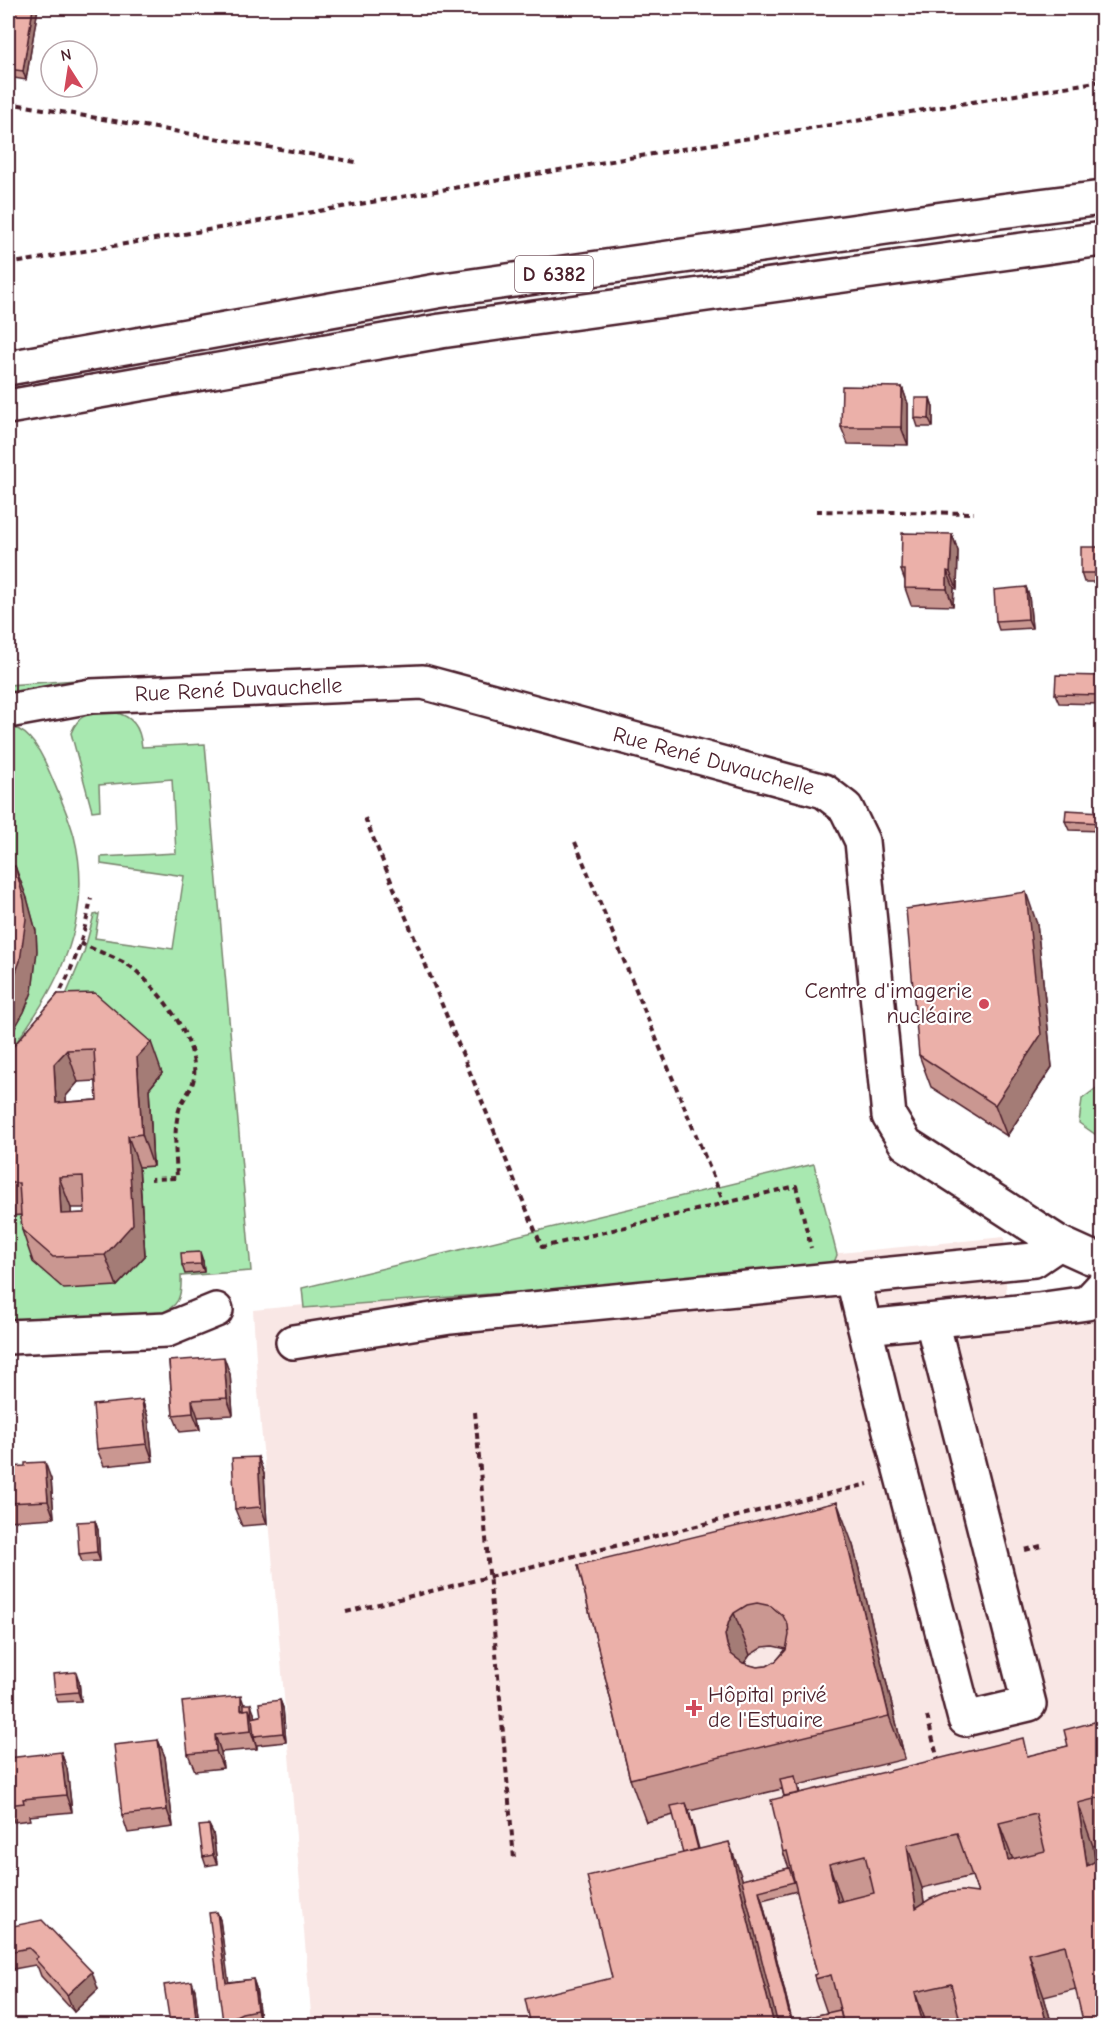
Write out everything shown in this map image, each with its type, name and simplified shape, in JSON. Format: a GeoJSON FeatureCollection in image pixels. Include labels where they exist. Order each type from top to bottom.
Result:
{"type":"FeatureCollection","features":[{"type":"Feature","properties":{"kind":"main road","name":"D 6382"},"geometry":{"type":"LineString","coordinates":[[8,368],[437,291],[1102,198]]}},
{"type":"Feature","properties":{"kind":"main road","name":"D 6382"},"geometry":{"type":"LineString","coordinates":[[8,407],[441,331],[1102,239]]}},
{"type":"Feature","properties":{"kind":"main road","name":"Rue René Duvauchelle"},"geometry":{"type":"LineString","coordinates":[[8,711],[91,696],[423,682],[824,790],[846,808],[862,841],[889,1116],[906,1144],[1046,1252],[1102,1259]]}},
{"type":"Feature","properties":{"kind":"main road"},"geometry":{"type":"LineString","coordinates":[[293,1342],[450,1317],[853,1279],[1046,1252],[1038,1310]]}},
{"type":"Feature","properties":{"kind":"main road"},"geometry":{"type":"LineString","coordinates":[[853,1279],[964,1719],[1029,1704],[932,1321]]}},
{"type":"Feature","properties":{"kind":"main road"},"geometry":{"type":"LineString","coordinates":[[865,1328],[1088,1304],[1102,1287]]}},
{"type":"Feature","properties":{"kind":"main road"},"geometry":{"type":"LineString","coordinates":[[8,1337],[167,1330],[216,1310]]}},
{"type":"Feature","properties":{"kind":"path"},"geometry":{"type":"LineString","coordinates":[[8,264],[670,151],[1102,81]]}},
{"type":"Feature","properties":{"kind":"path"},"geometry":{"type":"LineString","coordinates":[[8,103],[356,162]]}},
{"type":"Feature","properties":{"kind":"path"},"geometry":{"type":"LineString","coordinates":[[816,511],[974,513]]}},
{"type":"Feature","properties":{"kind":"path"},"geometry":{"type":"LineString","coordinates":[[365,818],[542,1247],[796,1186],[819,1282]]}},
{"type":"Feature","properties":{"kind":"path"},"geometry":{"type":"LineString","coordinates":[[575,842],[724,1203]]}},
{"type":"Feature","properties":{"kind":"path"},"geometry":{"type":"LineString","coordinates":[[55,1000],[65,983],[80,944],[91,898]]}},
{"type":"Feature","properties":{"kind":"path"},"geometry":{"type":"LineString","coordinates":[[80,944],[132,968],[159,997],[186,1034],[194,1056],[194,1081],[180,1107],[174,1128],[177,1178],[151,1179]]}},
{"type":"Feature","properties":{"kind":"path"},"geometry":{"type":"LineString","coordinates":[[475,1412],[514,1859]]}},
{"type":"Feature","properties":{"kind":"path"},"geometry":{"type":"LineString","coordinates":[[346,1612],[868,1484]]}},
{"type":"Feature","properties":{"kind":"shaded area","name":"Hôpital privé de l'Estuaire"},"geometry":{"type":"Polygon","coordinates":[[[1004,1237],[1007,1304],[1102,1297],[1102,2025],[312,2025],[253,1310],[1004,1237]]]}},
{"type":"Feature","properties":{"kind":"green space"},"geometry":{"type":"Polygon","coordinates":[[[90,679],[90,684],[8,698],[8,685],[90,679]]]}},
{"type":"Feature","properties":{"kind":"green space"},"geometry":{"type":"Polygon","coordinates":[[[113,712],[126,716],[134,724],[142,747],[205,744],[251,1271],[181,1276],[178,1300],[171,1308],[158,1314],[8,1325],[8,1216],[31,1215],[145,1256],[139,1167],[153,1166],[149,1089],[162,1073],[66,995],[84,952],[94,915],[99,914],[95,938],[173,949],[184,876],[101,864],[101,857],[176,853],[172,779],[99,785],[100,810],[92,811],[71,733],[83,717],[93,713],[113,712]]]}},
{"type":"Feature","properties":{"kind":"green space"},"geometry":{"type":"Polygon","coordinates":[[[8,727],[16,728],[28,736],[46,764],[74,836],[79,865],[80,893],[69,947],[59,972],[46,997],[14,1045],[8,1037],[24,1012],[32,992],[37,951],[36,931],[27,898],[8,862],[8,727]]]}},
{"type":"Feature","properties":{"kind":"green space"},"geometry":{"type":"Polygon","coordinates":[[[1102,1084],[1102,1139],[1079,1123],[1082,1099],[1102,1084]]]}},
{"type":"Feature","properties":{"kind":"green space"},"geometry":{"type":"Polygon","coordinates":[[[814,1164],[837,1255],[833,1265],[822,1269],[304,1308],[302,1288],[814,1164]]]}},
{"type":"Feature","properties":{"kind":"building"},"geometry":{"type":"Polygon","coordinates":[[[8,8],[33,8],[23,71],[8,69],[8,8]]]}},
{"type":"Feature","properties":{"kind":"building"},"geometry":{"type":"Polygon","coordinates":[[[842,386],[902,387],[901,427],[841,427],[842,386]]]}},
{"type":"Feature","properties":{"kind":"building"},"geometry":{"type":"Polygon","coordinates":[[[915,398],[930,398],[929,419],[915,418],[915,398]]]}},
{"type":"Feature","properties":{"kind":"building"},"geometry":{"type":"Polygon","coordinates":[[[902,533],[952,534],[947,589],[905,588],[905,570],[901,570],[902,533]]]}},
{"type":"Feature","properties":{"kind":"building"},"geometry":{"type":"Polygon","coordinates":[[[1081,547],[1102,547],[1102,573],[1081,573],[1081,547]]]}},
{"type":"Feature","properties":{"kind":"building"},"geometry":{"type":"Polygon","coordinates":[[[1026,587],[1028,619],[996,621],[994,590],[1026,587]]]}},
{"type":"Feature","properties":{"kind":"building"},"geometry":{"type":"Polygon","coordinates":[[[1056,675],[1102,676],[1102,695],[1055,694],[1056,675]]]}},
{"type":"Feature","properties":{"kind":"building"},"geometry":{"type":"Polygon","coordinates":[[[1066,810],[1102,812],[1102,823],[1065,821],[1066,810]]]}},
{"type":"Feature","properties":{"kind":"building"},"geometry":{"type":"Polygon","coordinates":[[[15,866],[24,900],[26,919],[20,961],[8,989],[8,867],[15,866]]]}},
{"type":"Feature","properties":{"kind":"building","name":"Centre d'imagerie nucléaire"},"geometry":{"type":"Polygon","coordinates":[[[1026,892],[1041,1035],[995,1105],[919,1055],[906,909],[1026,892]]]}},
{"type":"Feature","properties":{"kind":"building"},"geometry":{"type":"Polygon","coordinates":[[[95,993],[151,1042],[137,1057],[142,1134],[128,1136],[133,1224],[105,1255],[53,1257],[22,1230],[19,1183],[8,1183],[8,1044],[12,1048],[58,994],[95,993]],[[94,1049],[67,1050],[54,1064],[56,1103],[97,1100],[94,1049]],[[83,1176],[59,1177],[61,1214],[85,1213],[83,1176]]]}},
{"type":"Feature","properties":{"kind":"building"},"geometry":{"type":"Polygon","coordinates":[[[200,1252],[201,1264],[182,1265],[181,1253],[200,1252]]]}},
{"type":"Feature","properties":{"kind":"building"},"geometry":{"type":"Polygon","coordinates":[[[224,1357],[227,1398],[192,1400],[193,1413],[173,1415],[169,1361],[224,1357]]]}},
{"type":"Feature","properties":{"kind":"building"},"geometry":{"type":"Polygon","coordinates":[[[142,1400],[147,1444],[97,1449],[93,1405],[142,1400]]]}},
{"type":"Feature","properties":{"kind":"building"},"geometry":{"type":"Polygon","coordinates":[[[258,1457],[261,1507],[235,1509],[232,1458],[258,1457]]]}},
{"type":"Feature","properties":{"kind":"building"},"geometry":{"type":"Polygon","coordinates":[[[45,1462],[48,1501],[8,1503],[8,1467],[45,1462]]]}},
{"type":"Feature","properties":{"kind":"building"},"geometry":{"type":"Polygon","coordinates":[[[837,1502],[889,1716],[630,1779],[578,1565],[837,1502]],[[757,1603],[747,1605],[734,1613],[729,1621],[725,1635],[727,1645],[731,1654],[743,1663],[757,1667],[767,1666],[776,1661],[786,1650],[788,1625],[783,1616],[771,1606],[757,1603]]]}},
{"type":"Feature","properties":{"kind":"building"},"geometry":{"type":"Polygon","coordinates":[[[95,1521],[97,1552],[79,1554],[77,1522],[95,1521]]]}},
{"type":"Feature","properties":{"kind":"building"},"geometry":{"type":"Polygon","coordinates":[[[76,1672],[78,1692],[55,1694],[53,1674],[76,1672]]]}},
{"type":"Feature","properties":{"kind":"building"},"geometry":{"type":"Polygon","coordinates":[[[241,1696],[241,1710],[249,1709],[251,1731],[215,1735],[216,1751],[188,1754],[182,1702],[241,1696]]]}},
{"type":"Feature","properties":{"kind":"building"},"geometry":{"type":"Polygon","coordinates":[[[280,1700],[283,1733],[254,1736],[252,1718],[261,1716],[259,1703],[280,1700]]]}},
{"type":"Feature","properties":{"kind":"building"},"geometry":{"type":"Polygon","coordinates":[[[244,1704],[251,1704],[252,1718],[249,1709],[244,1710],[244,1704]]]}},
{"type":"Feature","properties":{"kind":"building"},"geometry":{"type":"Polygon","coordinates":[[[1102,1720],[1102,1797],[1078,1803],[1087,1866],[1102,1857],[1102,2025],[1084,2025],[1065,1945],[1029,1954],[1047,2025],[961,2025],[951,1984],[915,1992],[923,2025],[844,2025],[831,1975],[815,1979],[814,1975],[817,1974],[787,1851],[783,1852],[771,1800],[1023,1738],[1027,1756],[1068,1746],[1064,1730],[1102,1720]],[[1036,1814],[999,1823],[1008,1860],[1045,1851],[1036,1814]],[[957,1833],[907,1845],[916,1908],[945,1893],[962,1891],[978,1893],[957,1833]],[[865,1855],[829,1864],[838,1902],[874,1893],[865,1855]]]}},
{"type":"Feature","properties":{"kind":"building"},"geometry":{"type":"Polygon","coordinates":[[[158,1740],[167,1810],[122,1815],[114,1745],[158,1740]]]}},
{"type":"Feature","properties":{"kind":"building"},"geometry":{"type":"Polygon","coordinates":[[[61,1752],[66,1795],[23,1799],[24,1803],[8,1805],[8,1758],[61,1752]]]}},
{"type":"Feature","properties":{"kind":"building"},"geometry":{"type":"Polygon","coordinates":[[[795,1776],[799,1793],[784,1796],[780,1779],[795,1776]]]}},
{"type":"Feature","properties":{"kind":"building"},"geometry":{"type":"Polygon","coordinates":[[[686,1803],[698,1849],[683,1853],[671,1806],[686,1803]]]}},
{"type":"Feature","properties":{"kind":"building"},"geometry":{"type":"Polygon","coordinates":[[[209,1825],[213,1855],[203,1857],[199,1826],[209,1825]]]}},
{"type":"Feature","properties":{"kind":"building"},"geometry":{"type":"Polygon","coordinates":[[[729,1842],[774,2025],[531,2025],[525,1999],[612,1978],[587,1876],[729,1842]]]}},
{"type":"Feature","properties":{"kind":"building"},"geometry":{"type":"Polygon","coordinates":[[[789,1868],[794,1882],[759,1891],[791,2021],[840,2010],[843,2024],[778,2025],[742,1880],[789,1868]]]}},
{"type":"Feature","properties":{"kind":"building"},"geometry":{"type":"Polygon","coordinates":[[[217,1912],[226,1983],[253,1979],[257,2010],[242,2013],[223,2022],[209,1913],[217,1912]]]}},
{"type":"Feature","properties":{"kind":"building"},"geometry":{"type":"Polygon","coordinates":[[[42,1920],[92,1972],[67,1995],[35,1959],[38,1957],[29,1948],[8,1952],[8,1927],[42,1920]]]}},
{"type":"Feature","properties":{"kind":"building"},"geometry":{"type":"Polygon","coordinates":[[[192,1981],[196,2019],[170,2023],[164,1985],[192,1981]]]}},
{"type":"Feature","properties":{"kind":"building"},"geometry":{"type":"Polygon","coordinates":[[[77,2020],[78,2025],[57,2024],[77,2020]]]}},
{"type":"Feature","properties":{"kind":"place","name":"Centre d'imagerie nucléaire"},"geometry":{"type":"Point","coordinates":[984,1004]}},
{"type":"Feature","properties":{"kind":"place","name":"Hôpital privé de l'Estuaire"},"geometry":{"type":"Point","coordinates":[694,1708]}}]}
